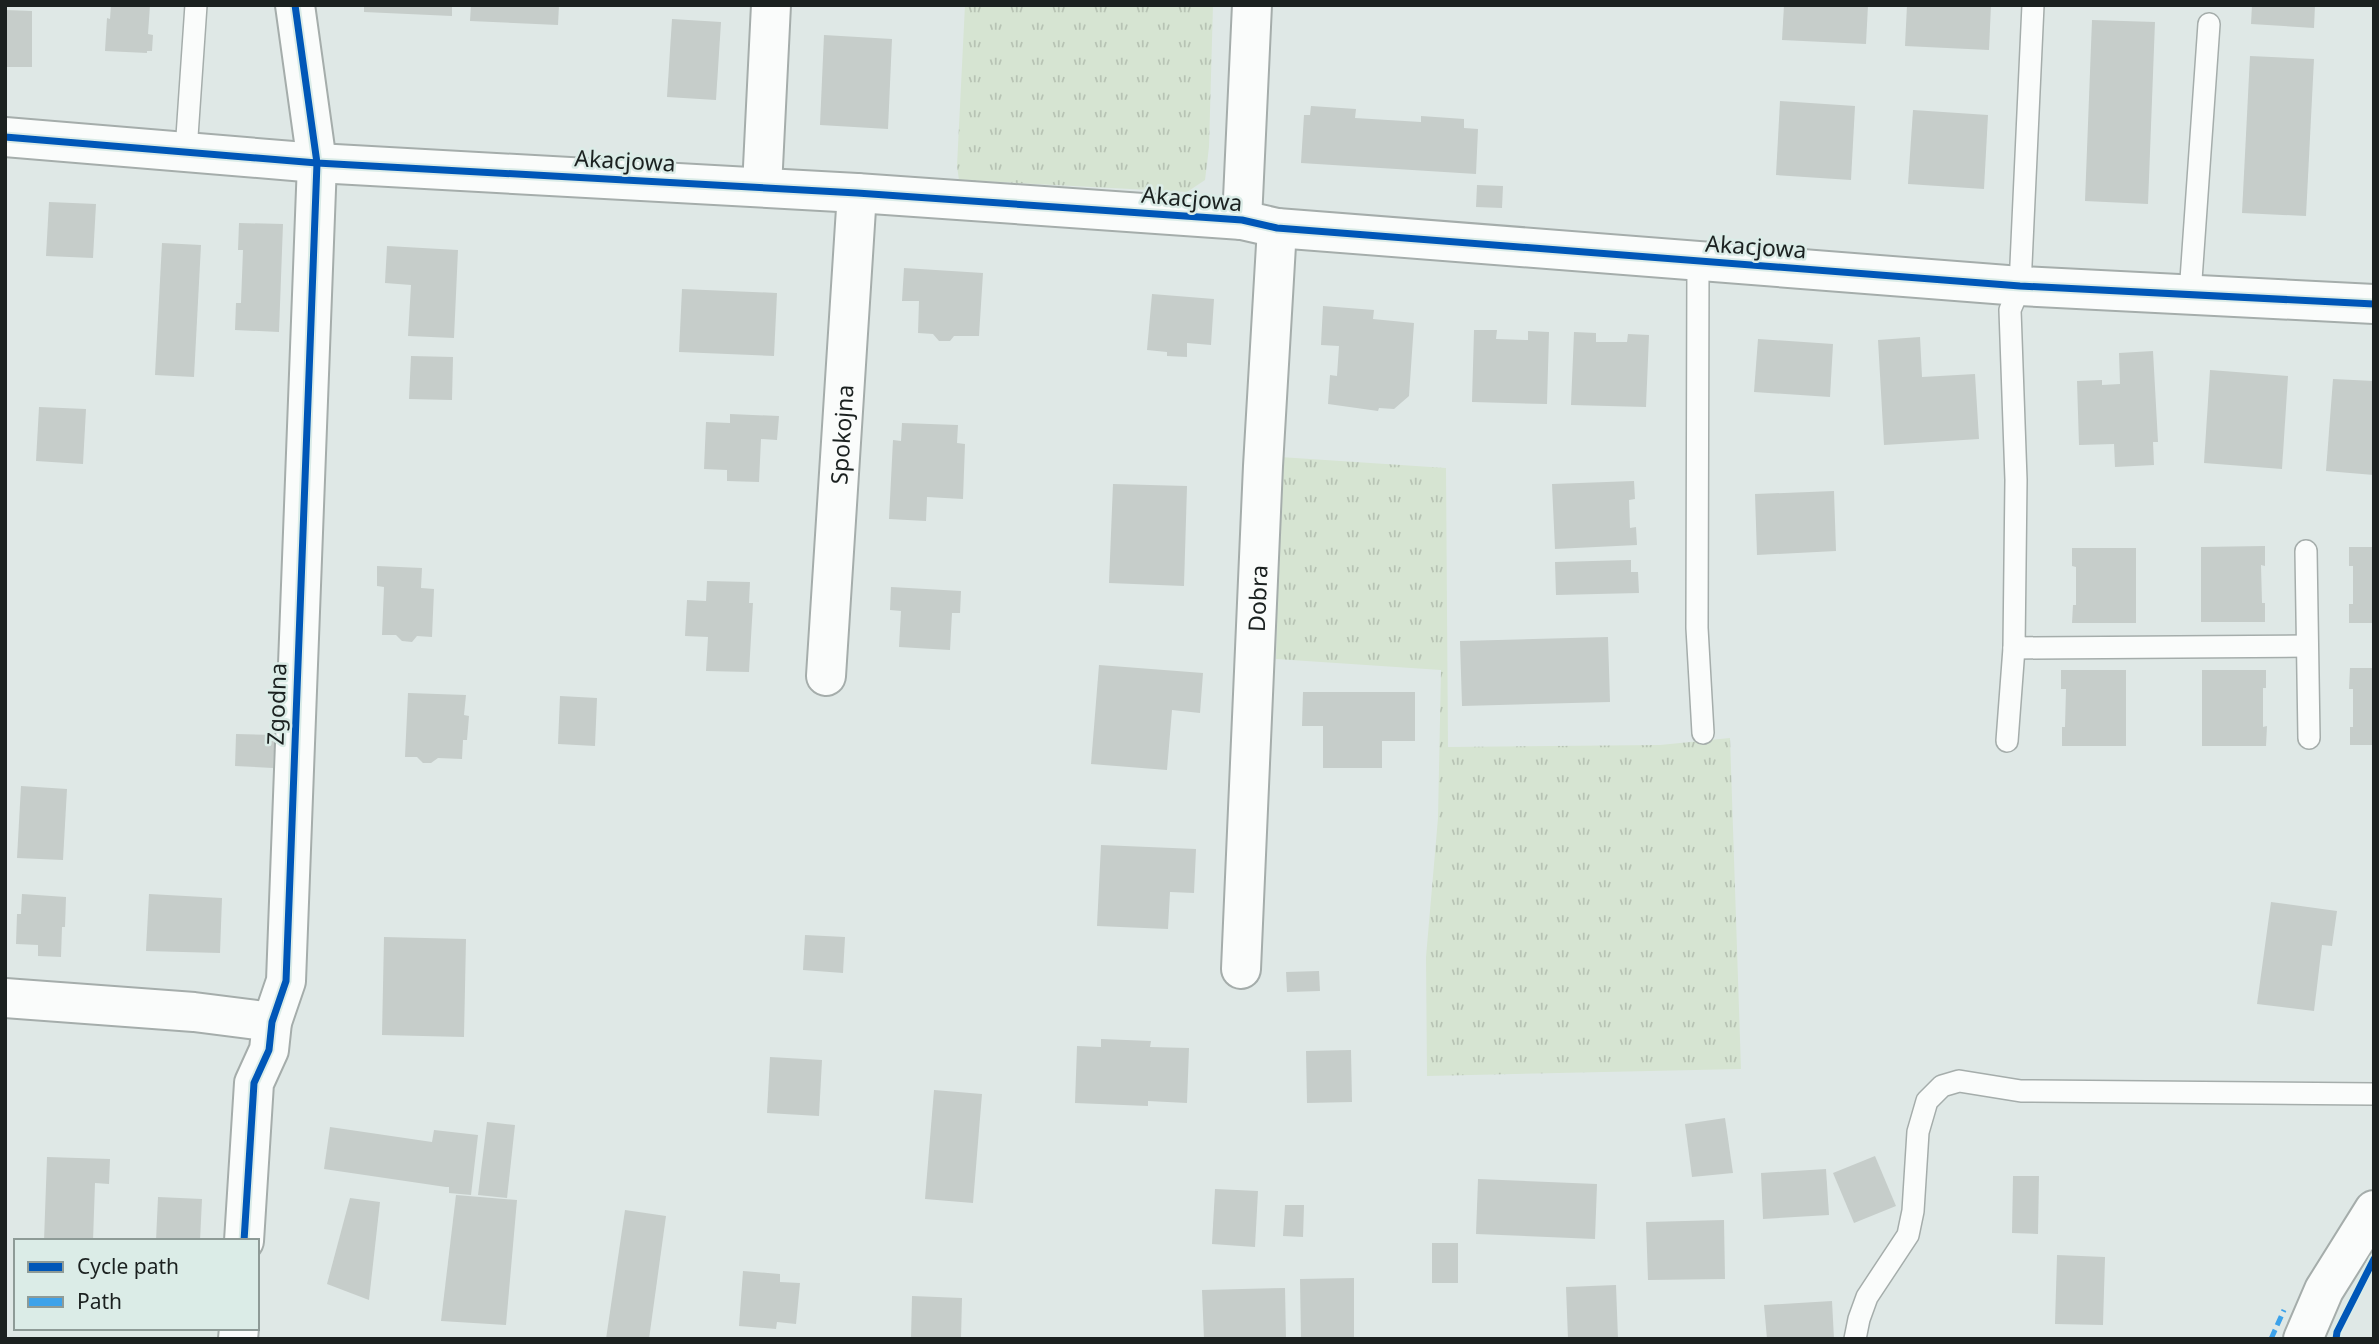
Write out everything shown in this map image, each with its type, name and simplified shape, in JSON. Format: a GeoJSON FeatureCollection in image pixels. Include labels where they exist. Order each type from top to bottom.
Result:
{"type":"FeatureCollection","features":[{"type":"Feature","properties":{"kind":"street","name":"Zgodna"},"geometry":{"type":"LineString","coordinates":[[244,1239],[254,1083],[269,1050],[272,1022],[286,981],[317,163],[295,5]]}},
{"type":"Feature","properties":{"kind":"street"},"geometry":{"type":"LineString","coordinates":[[762,187],[771,5]]}},
{"type":"Feature","properties":{"kind":"street","name":"Akacjowa"},"geometry":{"type":"LineString","coordinates":[[1252,5],[1260,224]]}},
{"type":"Feature","properties":{"kind":"street","name":"Akacjowa"},"geometry":{"type":"LineString","coordinates":[[5,137],[317,163],[857,193],[2020,286],[2374,304]]}},
{"type":"Feature","properties":{"kind":"street","name":"Spokojna"},"geometry":{"type":"LineString","coordinates":[[826,676],[857,193]]}},
{"type":"Feature","properties":{"kind":"street","name":"Dobra"},"geometry":{"type":"LineString","coordinates":[[1241,970],[1262,480],[1260,224]]}},
{"type":"Feature","properties":{"kind":"street"},"geometry":{"type":"LineString","coordinates":[[5,998],[194,1012],[272,1022]]}},
{"type":"Feature","properties":{"kind":"street"},"geometry":{"type":"LineString","coordinates":[[2304,1339],[2324,1290],[2374,1210]]}},
{"type":"Feature","properties":{"kind":"lane"},"geometry":{"type":"LineString","coordinates":[[186,151],[196,5]]}},
{"type":"Feature","properties":{"kind":"lane"},"geometry":{"type":"LineString","coordinates":[[2007,741],[2014,648],[2016,480],[2010,310],[2020,286],[2033,5]]}},
{"type":"Feature","properties":{"kind":"lane"},"geometry":{"type":"LineString","coordinates":[[2190,294],[2209,24]]}},
{"type":"Feature","properties":{"kind":"lane"},"geometry":{"type":"LineString","coordinates":[[1698,261],[1698,628],[1703,733]]}},
{"type":"Feature","properties":{"kind":"lane"},"geometry":{"type":"LineString","coordinates":[[2306,551],[2309,738]]}},
{"type":"Feature","properties":{"kind":"lane"},"geometry":{"type":"LineString","coordinates":[[2014,648],[2307,646]]}},
{"type":"Feature","properties":{"kind":"lane"},"geometry":{"type":"LineString","coordinates":[[1855,1339],[1867,1297],[1908,1235],[1913,1210],[1918,1132],[1927,1101],[1942,1086],[1959,1081],[2021,1091],[2374,1094]]}},
{"type":"Feature","properties":{"kind":"green space"},"geometry":{"type":"Polygon","coordinates":[[[965,5],[1213,5],[1209,147],[1205,180],[1187,192],[959,180],[957,166],[965,5]]]}},
{"type":"Feature","properties":{"kind":"green space"},"geometry":{"type":"Polygon","coordinates":[[[1280,457],[1446,468],[1448,747],[1660,745],[1730,738],[1741,1069],[1427,1076],[1426,957],[1438,818],[1441,670],[1276,659],[1280,457]]]}},
{"type":"Feature","properties":{"kind":"building"},"geometry":{"type":"Polygon","coordinates":[[[111,5],[150,5],[148,34],[153,35],[152,51],[105,51],[107,18],[110,19],[111,5]]]}},
{"type":"Feature","properties":{"kind":"building"},"geometry":{"type":"Polygon","coordinates":[[[364,5],[452,5],[452,16],[364,12],[364,5]]]}},
{"type":"Feature","properties":{"kind":"building"},"geometry":{"type":"Polygon","coordinates":[[[471,5],[559,5],[558,25],[470,21],[471,5]]]}},
{"type":"Feature","properties":{"kind":"building"},"geometry":{"type":"Polygon","coordinates":[[[1784,5],[1868,5],[1866,44],[1782,40],[1784,5]]]}},
{"type":"Feature","properties":{"kind":"building"},"geometry":{"type":"Polygon","coordinates":[[[1907,5],[1991,5],[1989,50],[1905,46],[1907,5]]]}},
{"type":"Feature","properties":{"kind":"building"},"geometry":{"type":"Polygon","coordinates":[[[2252,5],[2315,5],[2314,28],[2251,24],[2252,5]]]}},
{"type":"Feature","properties":{"kind":"building"},"geometry":{"type":"Polygon","coordinates":[[[5,10],[32,11],[32,67],[5,67],[5,10]]]}},
{"type":"Feature","properties":{"kind":"building"},"geometry":{"type":"Polygon","coordinates":[[[672,19],[721,22],[716,100],[667,97],[672,19]]]}},
{"type":"Feature","properties":{"kind":"building"},"geometry":{"type":"Polygon","coordinates":[[[2092,20],[2155,22],[2148,204],[2085,201],[2092,20]]]}},
{"type":"Feature","properties":{"kind":"building"},"geometry":{"type":"Polygon","coordinates":[[[824,35],[892,39],[888,129],[820,125],[824,35]]]}},
{"type":"Feature","properties":{"kind":"building"},"geometry":{"type":"Polygon","coordinates":[[[2250,56],[2314,59],[2306,216],[2242,213],[2250,56]]]}},
{"type":"Feature","properties":{"kind":"building"},"geometry":{"type":"Polygon","coordinates":[[[1780,101],[1855,106],[1851,180],[1776,175],[1780,101]]]}},
{"type":"Feature","properties":{"kind":"building"},"geometry":{"type":"Polygon","coordinates":[[[1311,106],[1356,109],[1355,118],[1421,122],[1421,116],[1464,119],[1464,128],[1478,129],[1476,174],[1301,163],[1304,115],[1310,115],[1311,106]]]}},
{"type":"Feature","properties":{"kind":"building"},"geometry":{"type":"Polygon","coordinates":[[[1913,110],[1988,115],[1984,189],[1908,184],[1913,110]]]}},
{"type":"Feature","properties":{"kind":"building"},"geometry":{"type":"Polygon","coordinates":[[[1477,185],[1503,186],[1502,208],[1476,207],[1477,185]]]}},
{"type":"Feature","properties":{"kind":"building"},"geometry":{"type":"Polygon","coordinates":[[[49,202],[96,204],[93,258],[46,256],[49,202]]]}},
{"type":"Feature","properties":{"kind":"building"},"geometry":{"type":"Polygon","coordinates":[[[239,223],[283,224],[279,332],[235,330],[236,303],[241,303],[243,250],[238,250],[239,223]]]}},
{"type":"Feature","properties":{"kind":"building"},"geometry":{"type":"Polygon","coordinates":[[[162,243],[201,245],[194,377],[155,375],[162,243]]]}},
{"type":"Feature","properties":{"kind":"building"},"geometry":{"type":"Polygon","coordinates":[[[387,246],[458,250],[454,338],[408,336],[411,285],[385,283],[387,246]]]}},
{"type":"Feature","properties":{"kind":"building"},"geometry":{"type":"Polygon","coordinates":[[[904,268],[983,273],[979,336],[954,336],[950,341],[939,341],[933,334],[918,333],[919,301],[902,301],[904,268]]]}},
{"type":"Feature","properties":{"kind":"building"},"geometry":{"type":"Polygon","coordinates":[[[682,289],[777,293],[774,356],[679,352],[682,289]]]}},
{"type":"Feature","properties":{"kind":"building"},"geometry":{"type":"Polygon","coordinates":[[[1152,294],[1214,299],[1211,345],[1187,343],[1187,357],[1167,356],[1167,352],[1147,350],[1152,294]]]}},
{"type":"Feature","properties":{"kind":"building"},"geometry":{"type":"Polygon","coordinates":[[[1323,306],[1374,310],[1373,319],[1414,323],[1409,396],[1394,409],[1379,408],[1378,411],[1328,404],[1330,375],[1337,376],[1339,346],[1321,345],[1323,306]]]}},
{"type":"Feature","properties":{"kind":"building"},"geometry":{"type":"Polygon","coordinates":[[[1474,330],[1497,330],[1496,339],[1528,340],[1528,331],[1549,332],[1547,404],[1472,402],[1474,330]]]}},
{"type":"Feature","properties":{"kind":"building"},"geometry":{"type":"Polygon","coordinates":[[[1574,332],[1596,333],[1596,342],[1627,342],[1628,334],[1649,335],[1646,407],[1571,405],[1574,332]]]}},
{"type":"Feature","properties":{"kind":"building"},"geometry":{"type":"Polygon","coordinates":[[[1920,337],[1922,377],[1975,374],[1979,439],[1884,445],[1878,340],[1920,337]]]}},
{"type":"Feature","properties":{"kind":"building"},"geometry":{"type":"Polygon","coordinates":[[[1758,339],[1833,344],[1830,397],[1754,392],[1758,339]]]}},
{"type":"Feature","properties":{"kind":"building"},"geometry":{"type":"Polygon","coordinates":[[[2153,351],[2158,442],[2153,442],[2154,465],[2115,467],[2114,444],[2079,445],[2077,381],[2102,380],[2102,385],[2120,384],[2119,353],[2153,351]]]}},
{"type":"Feature","properties":{"kind":"building"},"geometry":{"type":"Polygon","coordinates":[[[411,356],[453,357],[452,400],[409,399],[411,356]]]}},
{"type":"Feature","properties":{"kind":"building"},"geometry":{"type":"Polygon","coordinates":[[[2210,370],[2288,376],[2282,469],[2204,463],[2210,370]]]}},
{"type":"Feature","properties":{"kind":"building"},"geometry":{"type":"Polygon","coordinates":[[[2333,379],[2374,381],[2374,475],[2326,471],[2333,379]]]}},
{"type":"Feature","properties":{"kind":"building"},"geometry":{"type":"Polygon","coordinates":[[[39,407],[86,409],[83,464],[36,461],[39,407]]]}},
{"type":"Feature","properties":{"kind":"building"},"geometry":{"type":"Polygon","coordinates":[[[730,414],[779,416],[777,440],[761,439],[759,482],[727,481],[727,470],[704,469],[706,422],[730,423],[730,414]]]}},
{"type":"Feature","properties":{"kind":"building"},"geometry":{"type":"Polygon","coordinates":[[[902,423],[958,425],[957,443],[965,444],[963,499],[927,497],[926,521],[889,519],[893,440],[901,441],[902,423]]]}},
{"type":"Feature","properties":{"kind":"building"},"geometry":{"type":"Polygon","coordinates":[[[1634,481],[1635,499],[1629,500],[1630,528],[1636,527],[1637,545],[1555,549],[1552,484],[1634,481]]]}},
{"type":"Feature","properties":{"kind":"building"},"geometry":{"type":"Polygon","coordinates":[[[1113,484],[1187,486],[1184,586],[1109,583],[1113,484]]]}},
{"type":"Feature","properties":{"kind":"building"},"geometry":{"type":"Polygon","coordinates":[[[1834,491],[1836,551],[1757,555],[1755,494],[1834,491]]]}},
{"type":"Feature","properties":{"kind":"building"},"geometry":{"type":"Polygon","coordinates":[[[2265,546],[2265,566],[2261,565],[2265,622],[2201,622],[2201,547],[2265,546]]]}},
{"type":"Feature","properties":{"kind":"building"},"geometry":{"type":"Polygon","coordinates":[[[2349,547],[2374,547],[2374,623],[2349,623],[2349,604],[2353,604],[2353,566],[2349,566],[2349,547]]]}},
{"type":"Feature","properties":{"kind":"building"},"geometry":{"type":"Polygon","coordinates":[[[2072,548],[2136,548],[2136,623],[2072,623],[2073,605],[2076,605],[2076,567],[2072,566],[2072,548]]]}},
{"type":"Feature","properties":{"kind":"building"},"geometry":{"type":"Polygon","coordinates":[[[1631,560],[1631,572],[1638,572],[1639,593],[1556,595],[1555,562],[1631,560]]]}},
{"type":"Feature","properties":{"kind":"building"},"geometry":{"type":"Polygon","coordinates":[[[377,566],[422,568],[421,588],[434,589],[432,637],[417,636],[412,642],[402,641],[396,635],[382,635],[384,587],[377,586],[377,566]]]}},
{"type":"Feature","properties":{"kind":"building"},"geometry":{"type":"Polygon","coordinates":[[[707,581],[750,582],[749,603],[753,603],[749,672],[706,671],[708,637],[685,636],[687,600],[706,601],[707,581]]]}},
{"type":"Feature","properties":{"kind":"building"},"geometry":{"type":"Polygon","coordinates":[[[891,587],[961,591],[960,613],[952,613],[950,650],[899,647],[901,611],[890,610],[891,587]]]}},
{"type":"Feature","properties":{"kind":"building"},"geometry":{"type":"Polygon","coordinates":[[[1608,637],[1610,702],[1462,706],[1460,641],[1608,637]]]}},
{"type":"Feature","properties":{"kind":"building"},"geometry":{"type":"Polygon","coordinates":[[[1099,665],[1203,673],[1200,713],[1172,710],[1167,770],[1091,764],[1099,665]]]}},
{"type":"Feature","properties":{"kind":"building"},"geometry":{"type":"Polygon","coordinates":[[[2350,668],[2374,668],[2374,745],[2350,745],[2353,689],[2349,689],[2350,668]]]}},
{"type":"Feature","properties":{"kind":"building"},"geometry":{"type":"Polygon","coordinates":[[[2061,670],[2126,670],[2126,746],[2062,746],[2066,689],[2061,689],[2061,670]]]}},
{"type":"Feature","properties":{"kind":"building"},"geometry":{"type":"Polygon","coordinates":[[[2202,670],[2266,670],[2263,727],[2267,726],[2266,746],[2202,746],[2202,670]]]}},
{"type":"Feature","properties":{"kind":"building"},"geometry":{"type":"Polygon","coordinates":[[[1303,692],[1415,692],[1415,741],[1382,741],[1382,768],[1323,768],[1323,726],[1302,726],[1303,692]]]}},
{"type":"Feature","properties":{"kind":"building"},"geometry":{"type":"Polygon","coordinates":[[[408,693],[466,695],[464,715],[469,716],[462,759],[438,758],[431,763],[423,763],[417,757],[405,757],[408,693]]]}},
{"type":"Feature","properties":{"kind":"building"},"geometry":{"type":"Polygon","coordinates":[[[560,696],[597,698],[595,746],[558,744],[560,696]]]}},
{"type":"Feature","properties":{"kind":"building"},"geometry":{"type":"Polygon","coordinates":[[[236,734],[275,735],[273,768],[235,766],[236,734]]]}},
{"type":"Feature","properties":{"kind":"building"},"geometry":{"type":"Polygon","coordinates":[[[21,786],[67,789],[63,860],[17,858],[21,786]]]}},
{"type":"Feature","properties":{"kind":"building"},"geometry":{"type":"Polygon","coordinates":[[[1101,845],[1196,849],[1194,893],[1170,892],[1168,929],[1097,926],[1101,845]]]}},
{"type":"Feature","properties":{"kind":"building"},"geometry":{"type":"Polygon","coordinates":[[[22,894],[66,897],[61,957],[38,956],[38,945],[16,944],[17,914],[21,914],[22,894]]]}},
{"type":"Feature","properties":{"kind":"building"},"geometry":{"type":"Polygon","coordinates":[[[149,894],[222,898],[220,953],[146,951],[149,894]]]}},
{"type":"Feature","properties":{"kind":"building"},"geometry":{"type":"Polygon","coordinates":[[[2271,902],[2337,911],[2332,946],[2322,945],[2314,1011],[2257,1004],[2271,902]]]}},
{"type":"Feature","properties":{"kind":"building"},"geometry":{"type":"Polygon","coordinates":[[[805,935],[845,937],[843,973],[803,970],[805,935]]]}},
{"type":"Feature","properties":{"kind":"building"},"geometry":{"type":"Polygon","coordinates":[[[384,937],[466,939],[464,1037],[382,1035],[384,937]]]}},
{"type":"Feature","properties":{"kind":"building"},"geometry":{"type":"Polygon","coordinates":[[[1319,971],[1320,991],[1287,992],[1286,972],[1319,971]]]}},
{"type":"Feature","properties":{"kind":"building"},"geometry":{"type":"Polygon","coordinates":[[[1101,1039],[1151,1041],[1150,1047],[1189,1048],[1187,1103],[1148,1101],[1148,1106],[1075,1103],[1077,1046],[1101,1047],[1101,1039]]]}},
{"type":"Feature","properties":{"kind":"building"},"geometry":{"type":"Polygon","coordinates":[[[1351,1050],[1352,1102],[1307,1103],[1306,1051],[1351,1050]]]}},
{"type":"Feature","properties":{"kind":"building"},"geometry":{"type":"Polygon","coordinates":[[[770,1057],[822,1060],[819,1116],[767,1113],[770,1057]]]}},
{"type":"Feature","properties":{"kind":"building"},"geometry":{"type":"Polygon","coordinates":[[[934,1090],[982,1094],[973,1203],[925,1199],[934,1090]]]}},
{"type":"Feature","properties":{"kind":"building"},"geometry":{"type":"Polygon","coordinates":[[[1725,1118],[1733,1173],[1692,1177],[1685,1124],[1725,1118]]]}},
{"type":"Feature","properties":{"kind":"building"},"geometry":{"type":"Polygon","coordinates":[[[487,1122],[515,1125],[507,1198],[478,1195],[487,1122]]]}},
{"type":"Feature","properties":{"kind":"building"},"geometry":{"type":"Polygon","coordinates":[[[330,1127],[432,1142],[434,1130],[478,1135],[471,1195],[449,1193],[449,1187],[324,1169],[330,1127]]]}},
{"type":"Feature","properties":{"kind":"building"},"geometry":{"type":"Polygon","coordinates":[[[1875,1156],[1896,1206],[1854,1223],[1833,1173],[1875,1156]]]}},
{"type":"Feature","properties":{"kind":"building"},"geometry":{"type":"Polygon","coordinates":[[[47,1157],[110,1159],[109,1184],[95,1183],[93,1239],[44,1239],[47,1157]]]}},
{"type":"Feature","properties":{"kind":"building"},"geometry":{"type":"Polygon","coordinates":[[[1826,1169],[1829,1215],[1763,1219],[1761,1173],[1826,1169]]]}},
{"type":"Feature","properties":{"kind":"building"},"geometry":{"type":"Polygon","coordinates":[[[2013,1176],[2039,1176],[2038,1234],[2012,1233],[2013,1176]]]}},
{"type":"Feature","properties":{"kind":"building"},"geometry":{"type":"Polygon","coordinates":[[[1478,1179],[1597,1184],[1595,1239],[1476,1234],[1478,1179]]]}},
{"type":"Feature","properties":{"kind":"building"},"geometry":{"type":"Polygon","coordinates":[[[1215,1189],[1258,1191],[1255,1247],[1212,1244],[1215,1189]]]}},
{"type":"Feature","properties":{"kind":"building"},"geometry":{"type":"Polygon","coordinates":[[[456,1195],[517,1200],[506,1325],[441,1321],[456,1195]]]}},
{"type":"Feature","properties":{"kind":"building"},"geometry":{"type":"Polygon","coordinates":[[[158,1197],[202,1199],[200,1239],[156,1239],[158,1197]]]}},
{"type":"Feature","properties":{"kind":"building"},"geometry":{"type":"Polygon","coordinates":[[[350,1198],[380,1202],[369,1300],[327,1284],[350,1198]]]}},
{"type":"Feature","properties":{"kind":"building"},"geometry":{"type":"Polygon","coordinates":[[[1285,1205],[1304,1205],[1303,1237],[1283,1236],[1285,1205]]]}},
{"type":"Feature","properties":{"kind":"building"},"geometry":{"type":"Polygon","coordinates":[[[625,1210],[666,1216],[649,1339],[606,1339],[625,1210]]]}},
{"type":"Feature","properties":{"kind":"building"},"geometry":{"type":"Polygon","coordinates":[[[1724,1220],[1725,1279],[1648,1280],[1646,1222],[1724,1220]]]}},
{"type":"Feature","properties":{"kind":"building"},"geometry":{"type":"Polygon","coordinates":[[[1432,1243],[1458,1243],[1458,1283],[1432,1283],[1432,1243]]]}},
{"type":"Feature","properties":{"kind":"building"},"geometry":{"type":"Polygon","coordinates":[[[2057,1255],[2105,1257],[2103,1325],[2055,1324],[2057,1255]]]}},
{"type":"Feature","properties":{"kind":"building"},"geometry":{"type":"Polygon","coordinates":[[[743,1271],[780,1274],[780,1282],[800,1283],[796,1324],[777,1322],[776,1329],[739,1326],[743,1271]]]}},
{"type":"Feature","properties":{"kind":"building"},"geometry":{"type":"Polygon","coordinates":[[[1354,1278],[1354,1339],[1301,1339],[1300,1279],[1354,1278]]]}},
{"type":"Feature","properties":{"kind":"building"},"geometry":{"type":"Polygon","coordinates":[[[1616,1285],[1618,1339],[1568,1339],[1566,1287],[1616,1285]]]}},
{"type":"Feature","properties":{"kind":"building"},"geometry":{"type":"Polygon","coordinates":[[[1285,1288],[1286,1339],[1204,1339],[1202,1290],[1285,1288]]]}},
{"type":"Feature","properties":{"kind":"building"},"geometry":{"type":"Polygon","coordinates":[[[912,1296],[962,1298],[961,1339],[911,1339],[912,1296]]]}},
{"type":"Feature","properties":{"kind":"building"},"geometry":{"type":"Polygon","coordinates":[[[1832,1301],[1834,1339],[1767,1339],[1764,1305],[1832,1301]]]}},
{"type":"Feature","properties":{"kind":"marked path"},"geometry":{"type":"LineString","coordinates":[[2271,1339],[2284,1310]]}},
{"type":"Feature","properties":{"kind":"cycle path"},"geometry":{"type":"LineString","coordinates":[[244,1239],[254,1083],[269,1050],[272,1022],[286,981],[317,163],[295,5]]}},
{"type":"Feature","properties":{"kind":"cycle path"},"geometry":{"type":"LineString","coordinates":[[5,137],[317,163],[857,193],[1242,220],[1277,228],[2020,286],[2374,304]]}},
{"type":"Feature","properties":{"kind":"cycle path"},"geometry":{"type":"LineString","coordinates":[[2336,1339],[2337,1332],[2374,1259]]}}]}
